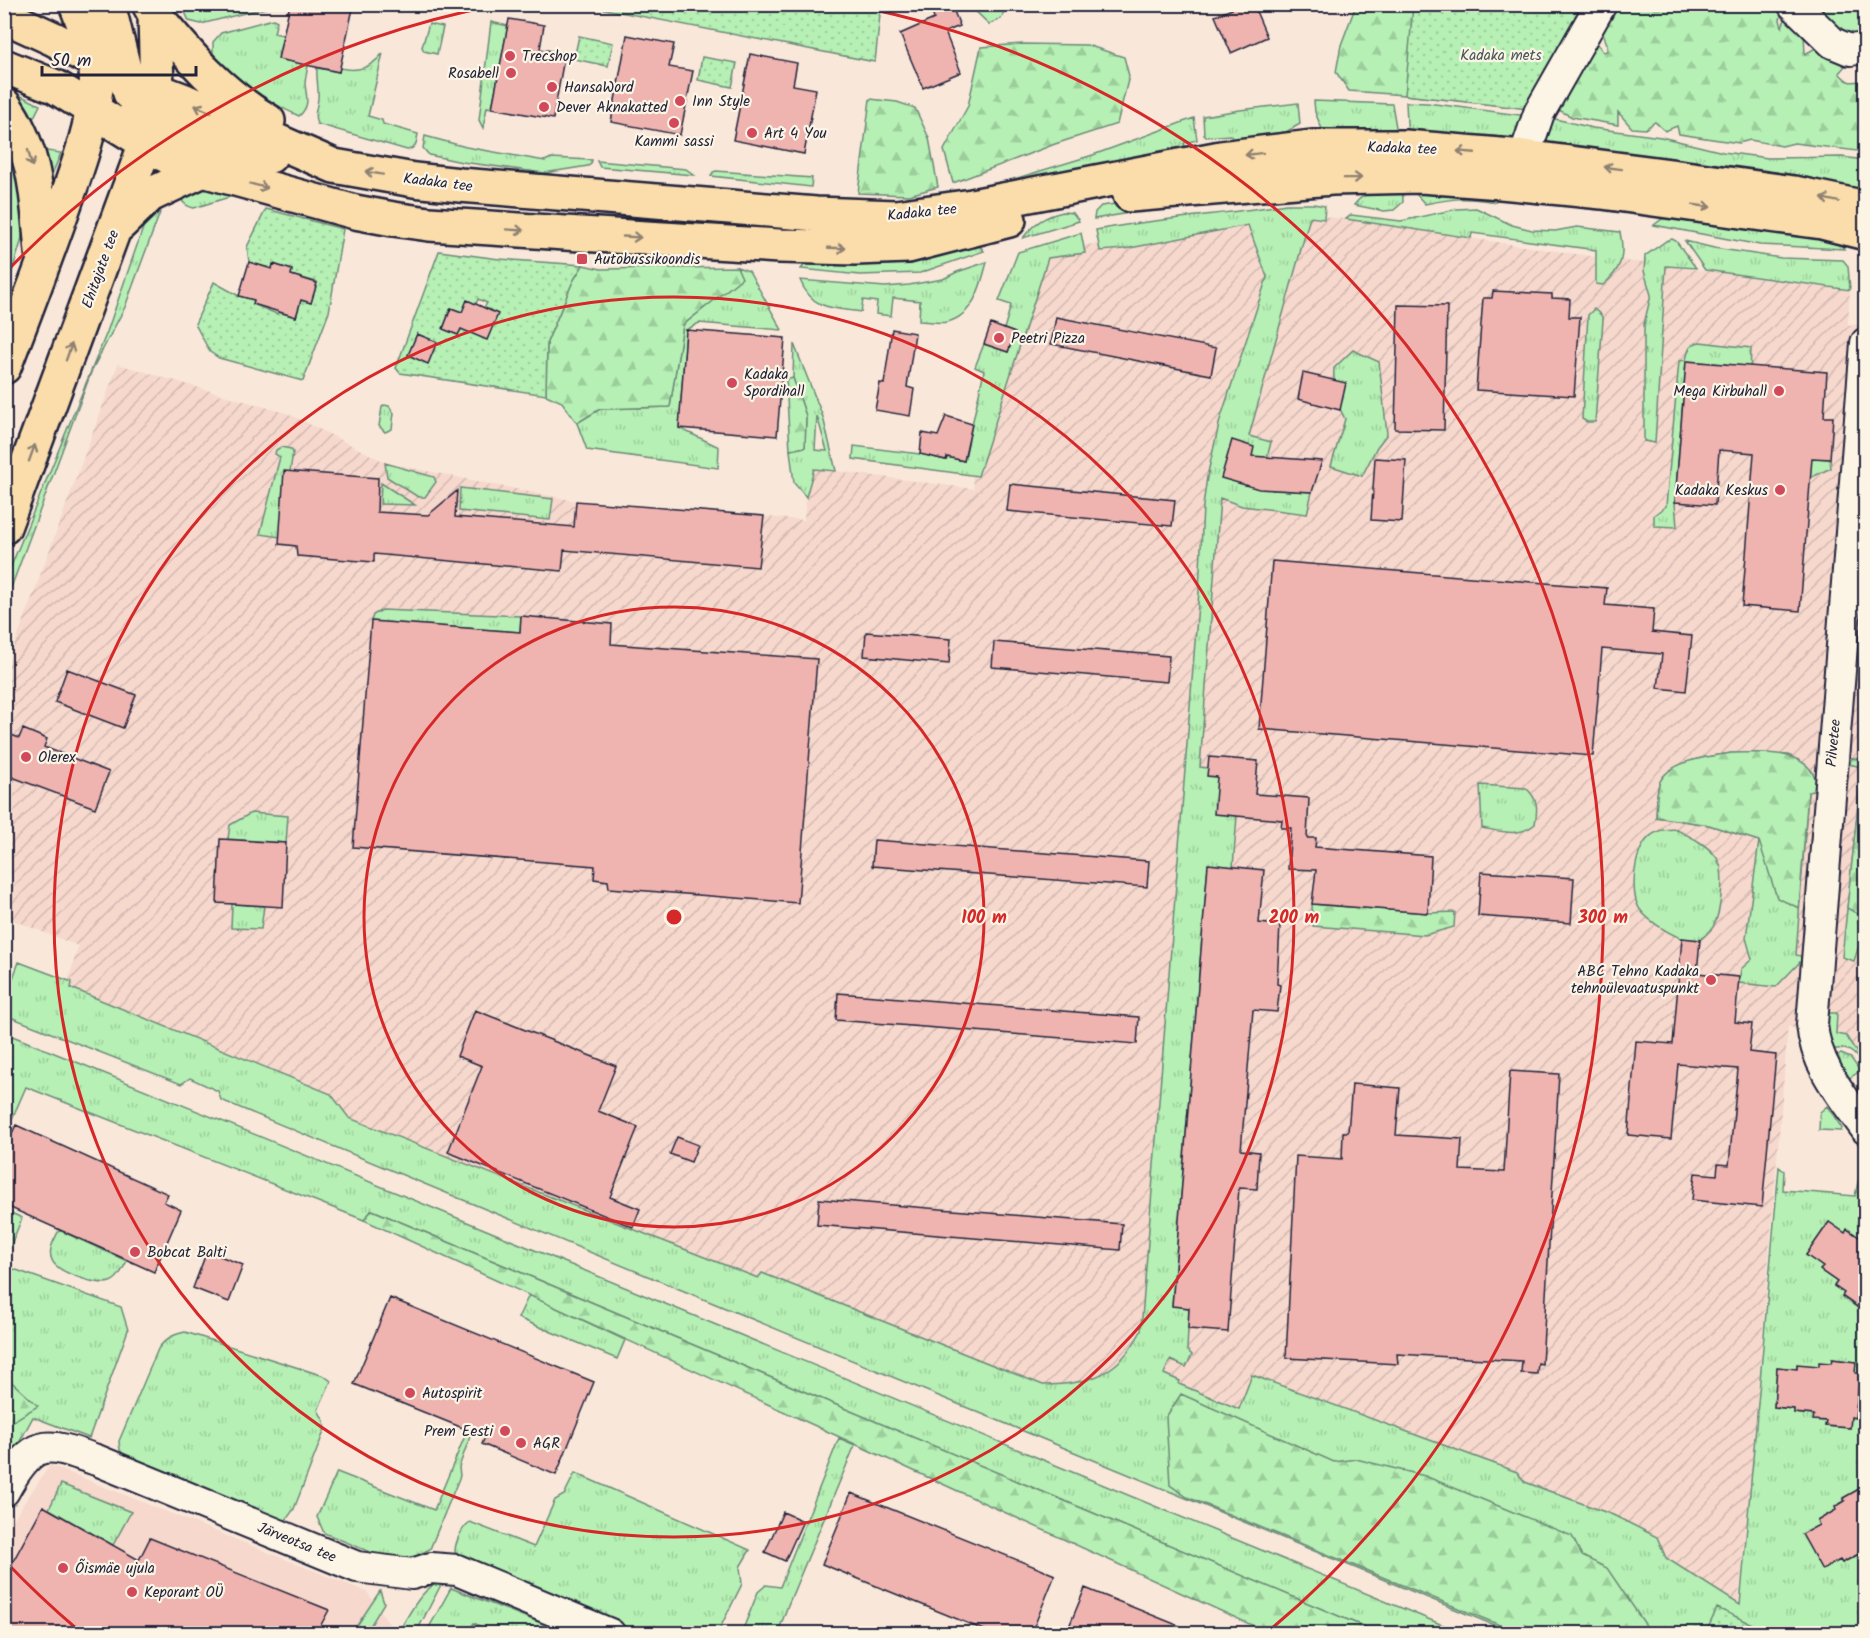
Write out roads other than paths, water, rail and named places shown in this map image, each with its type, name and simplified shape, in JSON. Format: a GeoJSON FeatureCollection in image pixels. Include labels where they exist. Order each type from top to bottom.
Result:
{"type":"FeatureCollection","features":[{"type":"Feature","properties":{"kind":"main road"},"geometry":{"type":"LineString","coordinates":[[75,4],[124,104]]}},
{"type":"Feature","properties":{"kind":"main road"},"geometry":{"type":"LineString","coordinates":[[108,4],[124,104]]}},
{"type":"Feature","properties":{"kind":"main road"},"geometry":{"type":"LineString","coordinates":[[4,366],[44,265],[83,150],[106,128],[124,104],[140,71],[148,61],[152,49],[152,10]]}},
{"type":"Feature","properties":{"kind":"main road"},"geometry":{"type":"LineString","coordinates":[[152,10],[198,66],[242,106],[272,123],[334,166]]}},
{"type":"Feature","properties":{"kind":"main road","name":"Kadaka tee"},"geometry":{"type":"LineString","coordinates":[[4,16],[54,39],[124,104],[167,156],[203,171],[356,212],[393,219],[457,226],[779,246],[856,248],[908,246],[1083,201],[1143,193],[1332,178],[1421,176],[1501,182],[1644,198],[1822,222],[1866,233]]}},
{"type":"Feature","properties":{"kind":"main road"},"geometry":{"type":"LineString","coordinates":[[4,66],[61,90],[124,104]]}},
{"type":"Feature","properties":{"kind":"main road","name":"Kadaka tee"},"geometry":{"type":"LineString","coordinates":[[124,104],[201,138],[287,160],[460,185],[816,214],[896,217],[935,213],[1221,158],[1312,147],[1405,147],[1524,157],[1794,193],[1866,208]]}},
{"type":"Feature","properties":{"kind":"main road","name":"Ehitajate tee"},"geometry":{"type":"LineString","coordinates":[[4,527],[115,228],[124,104]]}},
{"type":"Feature","properties":{"kind":"main road"},"geometry":{"type":"LineString","coordinates":[[4,105],[26,141],[31,160],[37,189],[44,265]]}},
{"type":"Feature","properties":{"kind":"main road"},"geometry":{"type":"LineString","coordinates":[[1295,181],[1309,172],[1313,162],[1312,147]]}},
{"type":"Feature","properties":{"kind":"main road"},"geometry":{"type":"LineString","coordinates":[[1501,182],[1521,166],[1524,157]]}},
{"type":"Feature","properties":{"kind":"main road"},"geometry":{"type":"LineString","coordinates":[[115,228],[150,195],[203,171]]}},
{"type":"Feature","properties":{"kind":"main road"},"geometry":{"type":"LineString","coordinates":[[1644,198],[1650,188],[1671,176]]}},
{"type":"Feature","properties":{"kind":"main road"},"geometry":{"type":"LineString","coordinates":[[717,242],[741,224],[743,208]]}},
{"type":"Feature","properties":{"kind":"main road"},"geometry":{"type":"LineString","coordinates":[[779,246],[792,229],[816,214]]}},
{"type":"Feature","properties":{"kind":"street"},"geometry":{"type":"LineString","coordinates":[[1524,157],[1539,113],[1601,4]]}},
{"type":"Feature","properties":{"kind":"street"},"geometry":{"type":"LineString","coordinates":[[1793,4],[1833,43],[1850,50],[1866,48]]}},
{"type":"Feature","properties":{"kind":"street","name":"Pilvetee"},"geometry":{"type":"LineString","coordinates":[[1866,343],[1812,1024],[1813,1040],[1818,1056],[1836,1088],[1866,1129]]}},
{"type":"Feature","properties":{"kind":"street","name":"Järveotsa tee"},"geometry":{"type":"LineString","coordinates":[[4,1491],[26,1457],[42,1448],[60,1447],[357,1567],[412,1574],[430,1568],[457,1570],[610,1634]]}},
{"type":"Feature","properties":{"kind":"place","name":"Trecshop"},"geometry":{"type":"Point","coordinates":[510,56]}},
{"type":"Feature","properties":{"kind":"place","name":"Rosabell"},"geometry":{"type":"Point","coordinates":[511,73]}},
{"type":"Feature","properties":{"kind":"place","name":"HansaWord"},"geometry":{"type":"Point","coordinates":[552,87]}},
{"type":"Feature","properties":{"kind":"place","name":"Inn Style"},"geometry":{"type":"Point","coordinates":[680,101]}},
{"type":"Feature","properties":{"kind":"place","name":"Dever Aknakatted"},"geometry":{"type":"Point","coordinates":[544,107]}},
{"type":"Feature","properties":{"kind":"place","name":"Kammi sassi"},"geometry":{"type":"Point","coordinates":[674,123]}},
{"type":"Feature","properties":{"kind":"place","name":"Art 4 You"},"geometry":{"type":"Point","coordinates":[752,133]}},
{"type":"Feature","properties":{"kind":"place","name":"Autobussikoondis"},"geometry":{"type":"Point","coordinates":[582,259]}},
{"type":"Feature","properties":{"kind":"place","name":"Peetri Pizza"},"geometry":{"type":"Point","coordinates":[999,338]}},
{"type":"Feature","properties":{"kind":"place","name":"Kadaka Spordihall"},"geometry":{"type":"Point","coordinates":[732,383]}},
{"type":"Feature","properties":{"kind":"place","name":"Mega Kirbuhall"},"geometry":{"type":"Point","coordinates":[1779,391]}},
{"type":"Feature","properties":{"kind":"place","name":"Kadaka Keskus"},"geometry":{"type":"Point","coordinates":[1780,490]}},
{"type":"Feature","properties":{"kind":"place","name":"Olerex"},"geometry":{"type":"Point","coordinates":[26,757]}},
{"type":"Feature","properties":{"kind":"place","name":"ABC Tehno Kadaka tehnoülevaatuspunkt"},"geometry":{"type":"Point","coordinates":[1711,980]}},
{"type":"Feature","properties":{"kind":"place","name":"Bobcat Balti"},"geometry":{"type":"Point","coordinates":[135,1252]}},
{"type":"Feature","properties":{"kind":"place","name":"Autospirit"},"geometry":{"type":"Point","coordinates":[410,1393]}},
{"type":"Feature","properties":{"kind":"place","name":"Prem Eesti"},"geometry":{"type":"Point","coordinates":[505,1431]}},
{"type":"Feature","properties":{"kind":"place","name":"AGR"},"geometry":{"type":"Point","coordinates":[521,1443]}},
{"type":"Feature","properties":{"kind":"place","name":"Õismäe ujula"},"geometry":{"type":"Point","coordinates":[63,1568]}},
{"type":"Feature","properties":{"kind":"place","name":"Keporant OÜ"},"geometry":{"type":"Point","coordinates":[132,1592]}},
{"type":"Feature","properties":{"kind":"park label","name":"Kadaka mets"},"geometry":{"type":"Point","coordinates":[1501,55]}}]}
